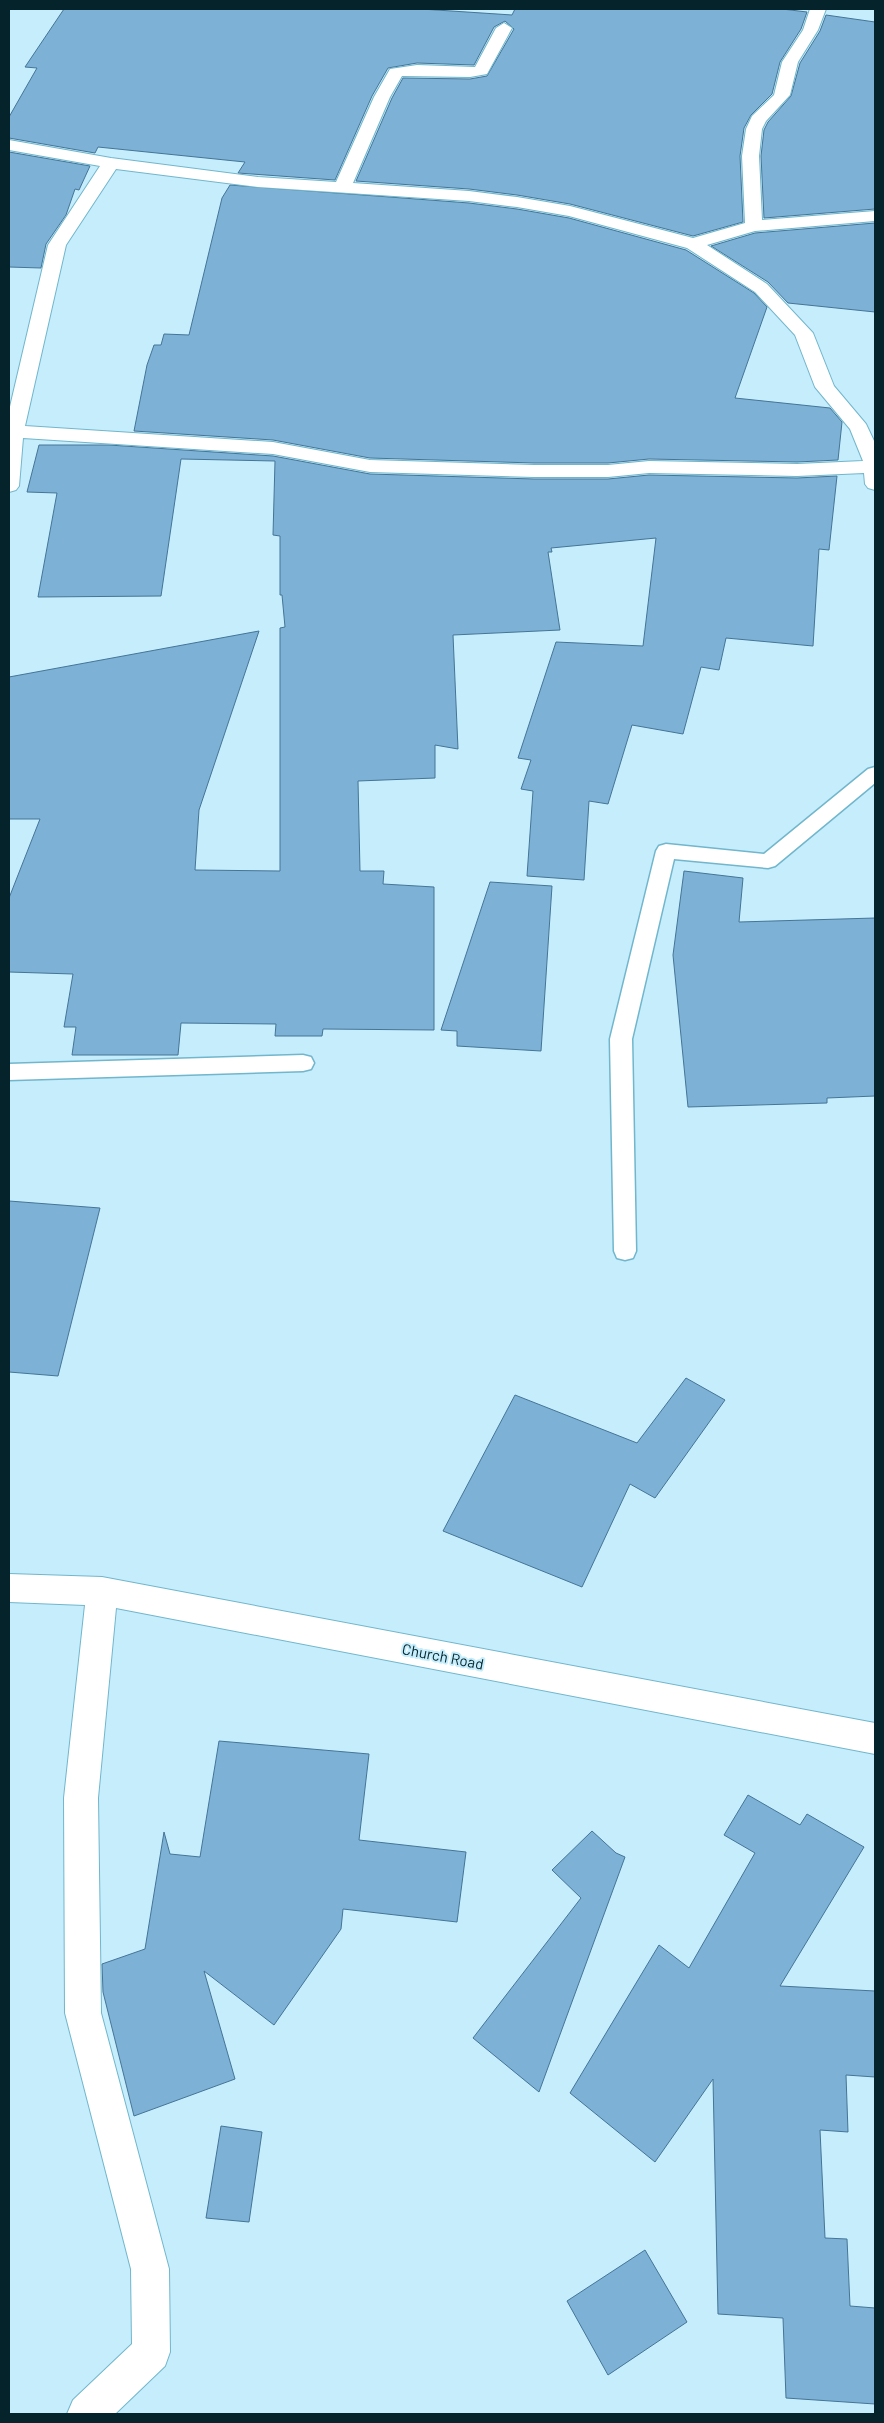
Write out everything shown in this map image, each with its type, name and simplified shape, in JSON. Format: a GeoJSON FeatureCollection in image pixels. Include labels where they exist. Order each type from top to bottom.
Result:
{"type":"FeatureCollection","features":[{"type":"Feature","properties":{"kind":"street"},"geometry":{"type":"LineString","coordinates":[[754,226],[750,150],[758,121],[772,109],[782,94],[786,84],[789,64],[817,20],[818,9]]}},
{"type":"Feature","properties":{"kind":"street"},"geometry":{"type":"LineString","coordinates":[[342,188],[382,96],[396,72],[407,70],[464,74],[481,71],[504,28]]}},
{"type":"Feature","properties":{"kind":"street"},"geometry":{"type":"LineString","coordinates":[[9,145],[111,163],[258,182],[469,196],[517,202],[570,211],[693,244],[761,288],[804,333],[825,387],[859,428],[872,455],[875,473],[649,467],[608,471],[534,471],[370,466],[273,448],[14,431]]}},
{"type":"Feature","properties":{"kind":"street"},"geometry":{"type":"LineString","coordinates":[[9,486],[14,431],[57,245],[111,163]]}},
{"type":"Feature","properties":{"kind":"street"},"geometry":{"type":"LineString","coordinates":[[693,244],[754,226],[875,216]]}},
{"type":"Feature","properties":{"kind":"street","name":"Church Road"},"geometry":{"type":"LineString","coordinates":[[9,1588],[102,1591],[875,1739]]}},
{"type":"Feature","properties":{"kind":"street"},"geometry":{"type":"LineString","coordinates":[[87,2414],[151,2352],[150,2269],[83,2013],[81,1798],[102,1591]]}},
{"type":"Feature","properties":{"kind":"lane"},"geometry":{"type":"LineString","coordinates":[[626,1250],[621,1039],[666,851],[768,861],[875,772]]}},
{"type":"Feature","properties":{"kind":"lane"},"geometry":{"type":"LineString","coordinates":[[9,1072],[303,1064]]}},
{"type":"Feature","properties":{"kind":"building"},"geometry":{"type":"Polygon","coordinates":[[[64,9],[421,9],[512,15],[515,9],[782,9],[807,12],[801,29],[780,62],[772,94],[751,115],[744,128],[740,156],[743,222],[693,236],[570,204],[517,195],[469,189],[356,181],[392,98],[403,78],[470,79],[487,76],[514,29],[505,21],[494,27],[474,65],[417,63],[388,68],[372,96],[335,180],[238,173],[245,162],[98,147],[95,153],[9,138],[9,117],[37,68],[25,67],[64,9]]]}},
{"type":"Feature","properties":{"kind":"building"},"geometry":{"type":"Polygon","coordinates":[[[826,15],[875,22],[875,209],[764,218],[761,156],[764,130],[768,122],[791,96],[800,63],[820,31],[826,15]]]}},
{"type":"Feature","properties":{"kind":"building"},"geometry":{"type":"Polygon","coordinates":[[[9,152],[90,166],[79,190],[75,189],[66,215],[46,244],[41,268],[9,267],[9,152]]]}},
{"type":"Feature","properties":{"kind":"building"},"geometry":{"type":"Polygon","coordinates":[[[230,185],[469,203],[517,209],[569,218],[686,250],[754,293],[767,307],[735,398],[830,408],[842,422],[838,460],[797,462],[649,459],[608,463],[534,463],[370,458],[273,440],[134,431],[147,365],[154,345],[161,345],[164,334],[189,335],[222,198],[230,185]]]}},
{"type":"Feature","properties":{"kind":"building"},"geometry":{"type":"Polygon","coordinates":[[[875,223],[875,312],[788,303],[768,282],[711,246],[755,233],[875,223]]]}},
{"type":"Feature","properties":{"kind":"building"},"geometry":{"type":"Polygon","coordinates":[[[39,445],[109,445],[273,456],[370,474],[534,479],[608,479],[649,475],[797,478],[837,476],[829,550],[819,549],[813,646],[726,638],[719,670],[701,667],[683,734],[632,725],[608,804],[589,801],[584,880],[527,876],[533,791],[521,789],[531,760],[518,758],[556,642],[643,646],[656,538],[551,548],[552,552],[548,552],[560,630],[453,635],[458,749],[435,745],[435,778],[358,781],[360,871],[384,871],[383,884],[434,887],[434,1030],[323,1029],[322,1036],[275,1036],[276,1024],[181,1023],[178,1055],[72,1055],[76,1027],[64,1027],[73,974],[9,972],[9,898],[40,819],[9,819],[9,677],[259,631],[199,810],[195,870],[280,871],[280,628],[285,627],[282,595],[280,595],[280,536],[273,535],[275,461],[181,459],[161,596],[38,597],[57,493],[27,492],[39,445]]]}},
{"type":"Feature","properties":{"kind":"building"},"geometry":{"type":"Polygon","coordinates":[[[684,871],[743,878],[739,922],[875,918],[875,1096],[827,1098],[827,1103],[688,1107],[673,955],[684,871]]]}},
{"type":"Feature","properties":{"kind":"building"},"geometry":{"type":"Polygon","coordinates":[[[490,882],[552,886],[541,1051],[457,1046],[457,1031],[441,1030],[490,882]]]}},
{"type":"Feature","properties":{"kind":"building"},"geometry":{"type":"Polygon","coordinates":[[[9,1201],[100,1208],[58,1376],[9,1372],[9,1201]]]}},
{"type":"Feature","properties":{"kind":"building"},"geometry":{"type":"Polygon","coordinates":[[[686,1378],[725,1400],[655,1498],[630,1484],[582,1587],[443,1531],[515,1395],[637,1443],[686,1378]]]}},
{"type":"Feature","properties":{"kind":"building"},"geometry":{"type":"Polygon","coordinates":[[[219,1741],[369,1754],[359,1840],[466,1852],[457,1922],[343,1909],[341,1929],[274,2025],[204,1971],[235,2079],[134,2116],[103,1992],[102,1964],[145,1949],[164,1832],[170,1854],[200,1857],[219,1741]]]}},
{"type":"Feature","properties":{"kind":"building"},"geometry":{"type":"Polygon","coordinates":[[[748,1795],[800,1825],[807,1814],[864,1847],[780,1986],[875,1991],[875,2077],[846,2075],[848,2132],[820,2130],[825,2238],[847,2239],[850,2306],[875,2308],[875,2404],[786,2398],[783,2318],[718,2314],[713,2079],[655,2162],[570,2093],[659,1945],[689,1968],[755,1853],[724,1835],[748,1795]]]}},
{"type":"Feature","properties":{"kind":"building"},"geometry":{"type":"Polygon","coordinates":[[[592,1831],[616,1853],[625,1857],[539,2092],[473,2038],[581,1898],[552,1870],[592,1831]]]}},
{"type":"Feature","properties":{"kind":"building"},"geometry":{"type":"Polygon","coordinates":[[[221,2126],[262,2132],[249,2222],[206,2218],[221,2126]]]}},
{"type":"Feature","properties":{"kind":"building"},"geometry":{"type":"Polygon","coordinates":[[[645,2250],[687,2322],[608,2375],[567,2301],[645,2250]]]}}]}
